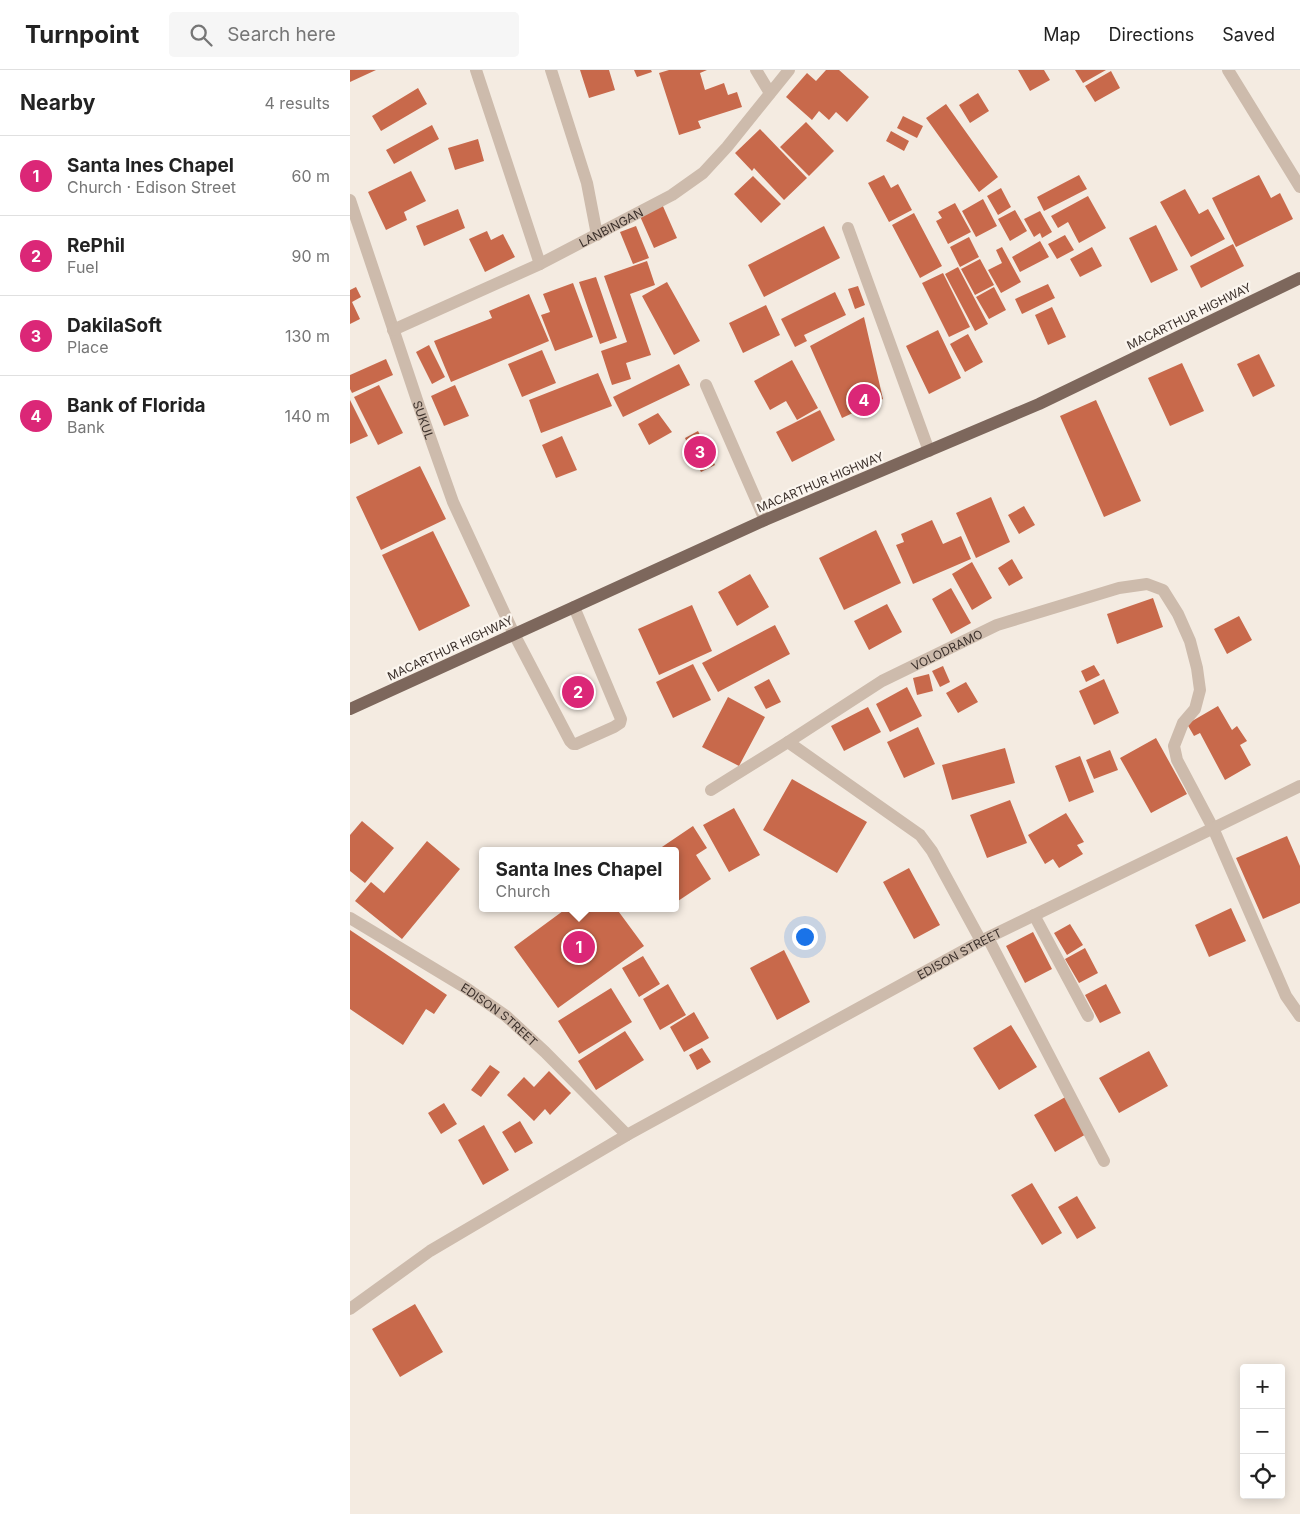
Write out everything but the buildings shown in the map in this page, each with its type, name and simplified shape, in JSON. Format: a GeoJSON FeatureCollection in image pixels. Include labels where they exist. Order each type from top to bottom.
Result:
{"type":"FeatureCollection","features":[{"type":"Feature","properties":{"kind":"main road","name":"MACARTHUR HIGHWAY"},"geometry":{"type":"LineString","coordinates":[[350,709],[765,520],[1039,404],[1300,278]]}},
{"type":"Feature","properties":{"kind":"street"},"geometry":{"type":"LineString","coordinates":[[476,70],[540,264]]}},
{"type":"Feature","properties":{"kind":"street"},"geometry":{"type":"LineString","coordinates":[[551,70],[587,183],[597,235]]}},
{"type":"Feature","properties":{"kind":"street"},"geometry":{"type":"LineString","coordinates":[[756,70],[770,93]]}},
{"type":"Feature","properties":{"kind":"street","name":"LANBINGAN"},"geometry":{"type":"LineString","coordinates":[[394,330],[540,264],[672,195],[703,173],[727,147],[789,70]]}},
{"type":"Feature","properties":{"kind":"street"},"geometry":{"type":"LineString","coordinates":[[1228,70],[1300,188]]}},
{"type":"Feature","properties":{"kind":"street","name":"SUKUL"},"geometry":{"type":"LineString","coordinates":[[350,200],[453,502],[514,634],[573,744],[614,727],[620,723],[621,719],[574,606]]}},
{"type":"Feature","properties":{"kind":"street"},"geometry":{"type":"LineString","coordinates":[[848,228],[929,451]]}},
{"type":"Feature","properties":{"kind":"street"},"geometry":{"type":"LineString","coordinates":[[706,385],[765,520]]}},
{"type":"Feature","properties":{"kind":"street","name":"VOLODRAMO"},"geometry":{"type":"LineString","coordinates":[[711,790],[882,681],[997,624],[1119,588],[1147,584],[1163,590],[1178,614],[1190,641],[1200,690],[1195,709],[1183,723],[1174,746],[1177,760],[1213,828]]}},
{"type":"Feature","properties":{"kind":"street"},"geometry":{"type":"LineString","coordinates":[[788,742],[920,835],[932,851],[985,940],[1104,1160]]}},
{"type":"Feature","properties":{"kind":"street","name":"EDISON STREET"},"geometry":{"type":"LineString","coordinates":[[350,1309],[430,1250],[627,1135],[985,940],[1300,786]]}},
{"type":"Feature","properties":{"kind":"street"},"geometry":{"type":"LineString","coordinates":[[1213,828],[1286,996],[1300,1016]]}},
{"type":"Feature","properties":{"kind":"street"},"geometry":{"type":"LineString","coordinates":[[1034,915],[1088,1016]]}},
{"type":"Feature","properties":{"kind":"street","name":"EDISON STREET"},"geometry":{"type":"LineString","coordinates":[[350,918],[466,988],[506,1016],[546,1052],[627,1135]]}},
{"type":"Feature","properties":{"kind":"place","name":"Bank of Florida"},"geometry":{"type":"Point","coordinates":[864,400]}},
{"type":"Feature","properties":{"kind":"place","name":"DakilaSoft"},"geometry":{"type":"Point","coordinates":[700,452]}},
{"type":"Feature","properties":{"kind":"place","name":"RePhil"},"geometry":{"type":"Point","coordinates":[578,692]}},
{"type":"Feature","properties":{"kind":"place","name":"Santa Ines Chapel"},"geometry":{"type":"Point","coordinates":[579,947]}}]}
